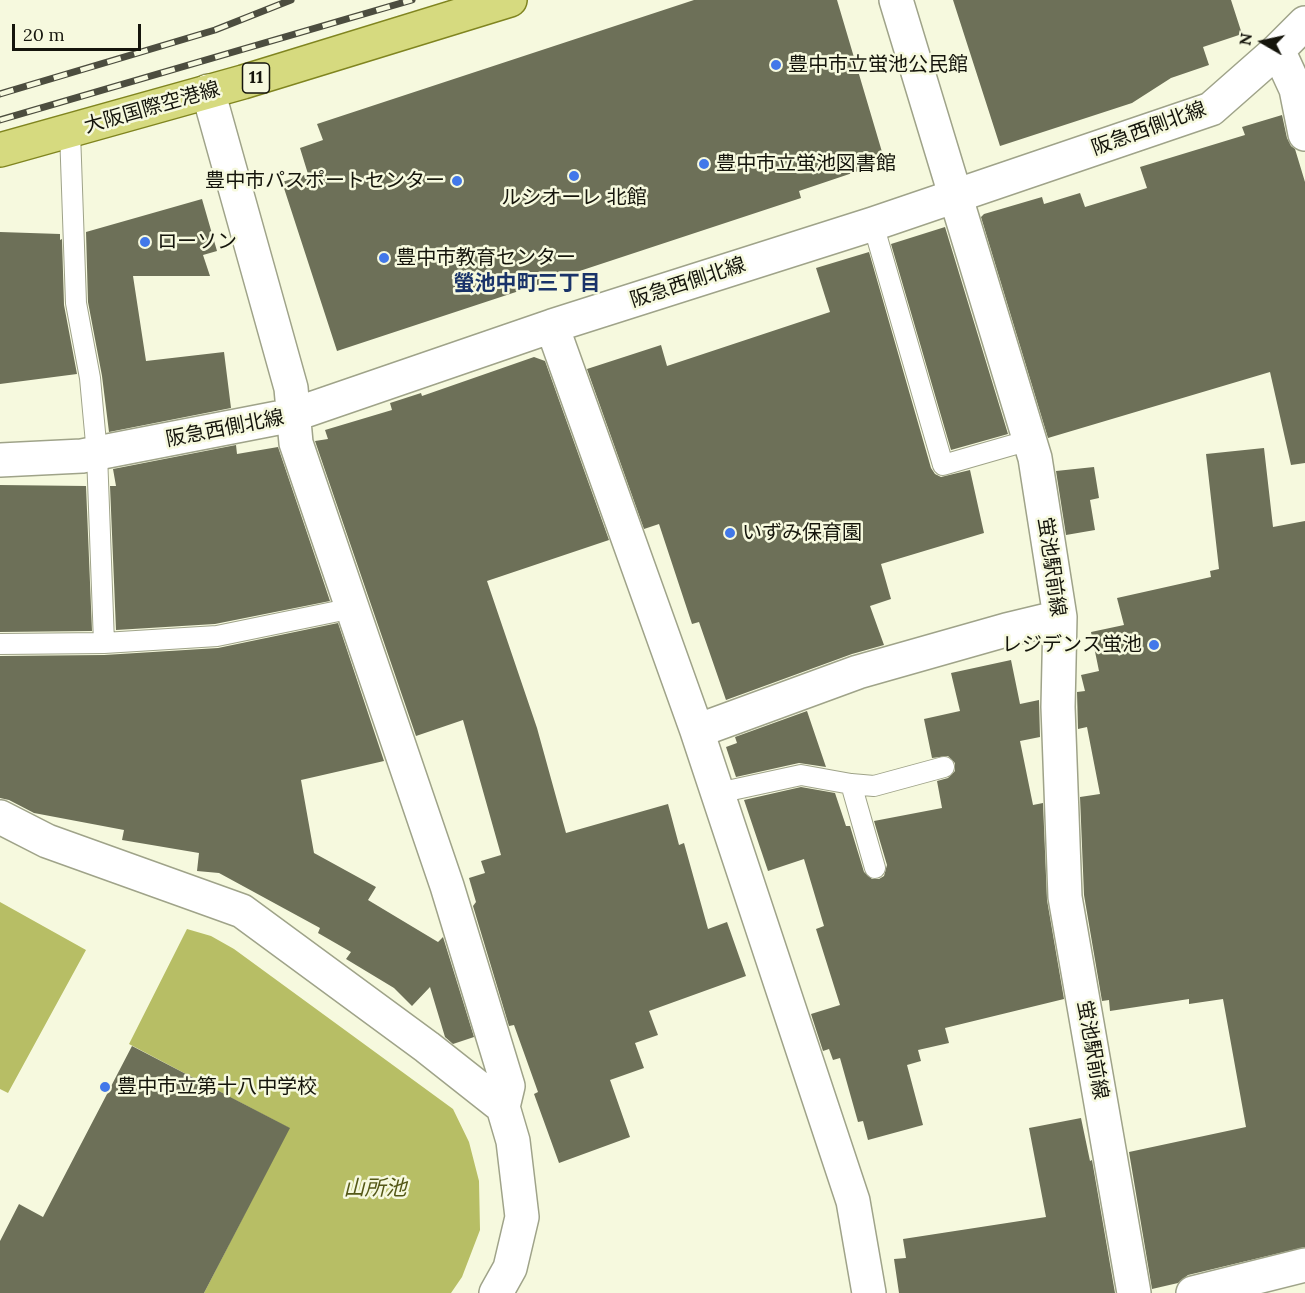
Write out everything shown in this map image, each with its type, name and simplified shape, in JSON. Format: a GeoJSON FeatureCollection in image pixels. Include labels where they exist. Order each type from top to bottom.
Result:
{"type":"FeatureCollection","features":[{"type":"Feature","properties":{"kind":"main road","name":"大阪国際空港線"},"geometry":{"type":"LineString","coordinates":[[0,150],[254,78],[510,0]]}},
{"type":"Feature","properties":{"kind":"street","name":"蛍池駅前線"},"geometry":{"type":"LineString","coordinates":[[896,0],[1035,458],[1060,617],[1058,707],[1065,897],[1134,1293]]}},
{"type":"Feature","properties":{"kind":"street","name":"阪急西側北線"},"geometry":{"type":"LineString","coordinates":[[0,460],[96,454],[293,416],[552,326],[873,224],[1210,109],[1278,50],[1305,23]]}},
{"type":"Feature","properties":{"kind":"street"},"geometry":{"type":"LineString","coordinates":[[1278,50],[1296,89],[1305,134]]}},
{"type":"Feature","properties":{"kind":"street"},"geometry":{"type":"LineString","coordinates":[[208,91],[291,388],[296,443],[447,886],[508,1086],[503,1107],[513,1141],[522,1217],[510,1268],[496,1293]]}},
{"type":"Feature","properties":{"kind":"street"},"geometry":{"type":"LineString","coordinates":[[552,326],[698,730],[853,1201],[869,1293]]}},
{"type":"Feature","properties":{"kind":"street"},"geometry":{"type":"LineString","coordinates":[[698,730],[858,672],[1060,617]]}},
{"type":"Feature","properties":{"kind":"street"},"geometry":{"type":"LineString","coordinates":[[0,817],[48,841],[242,910],[427,1047],[503,1107]]}},
{"type":"Feature","properties":{"kind":"street"},"geometry":{"type":"LineString","coordinates":[[1193,1293],[1305,1264]]}},
{"type":"Feature","properties":{"kind":"lane"},"geometry":{"type":"LineString","coordinates":[[70,132],[76,303],[90,378],[96,454],[104,643]]}},
{"type":"Feature","properties":{"kind":"lane"},"geometry":{"type":"LineString","coordinates":[[873,224],[943,465],[1030,440]]}},
{"type":"Feature","properties":{"kind":"lane"},"geometry":{"type":"LineString","coordinates":[[0,644],[104,643],[217,636],[353,608]]}},
{"type":"Feature","properties":{"kind":"lane"},"geometry":{"type":"LineString","coordinates":[[718,793],[801,775],[874,786],[944,767]]}},
{"type":"Feature","properties":{"kind":"lane"},"geometry":{"type":"LineString","coordinates":[[851,784],[875,868]]}},
{"type":"Feature","properties":{"kind":"water"},"geometry":{"type":"Polygon","coordinates":[[[0,902],[86,950],[8,1093],[0,1089],[0,902]]]}},
{"type":"Feature","properties":{"kind":"water","name":"山所池"},"geometry":{"type":"Polygon","coordinates":[[[187,929],[211,936],[234,949],[453,1109],[469,1142],[479,1181],[480,1230],[462,1277],[451,1293],[204,1293],[289,1128],[129,1044],[187,929]]]}},
{"type":"Feature","properties":{"kind":"building","name":"ルシオーレ 北館"},"geometry":{"type":"Polygon","coordinates":[[[694,0],[837,0],[885,162],[799,191],[801,198],[337,351],[282,182],[308,174],[300,148],[323,140],[317,124],[694,0]]]}},
{"type":"Feature","properties":{"kind":"building"},"geometry":{"type":"Polygon","coordinates":[[[953,0],[1231,0],[1242,34],[1203,47],[1209,65],[1171,78],[1132,103],[1000,146],[953,0]]]}},
{"type":"Feature","properties":{"kind":"building"},"geometry":{"type":"Polygon","coordinates":[[[1282,115],[1287,138],[1295,149],[1305,182],[1305,463],[1291,465],[1270,372],[1048,438],[981,217],[984,214],[1042,197],[1044,204],[1080,193],[1085,207],[1147,188],[1140,167],[1245,135],[1242,127],[1282,115]]]}},
{"type":"Feature","properties":{"kind":"building"},"geometry":{"type":"Polygon","coordinates":[[[202,199],[217,251],[203,255],[210,276],[133,276],[146,361],[224,352],[231,408],[109,432],[102,376],[88,302],[86,232],[202,199]]]}},
{"type":"Feature","properties":{"kind":"building"},"geometry":{"type":"Polygon","coordinates":[[[945,227],[1008,434],[951,450],[891,244],[945,227]]]}},
{"type":"Feature","properties":{"kind":"building"},"geometry":{"type":"Polygon","coordinates":[[[0,232],[60,234],[64,305],[77,374],[0,384],[0,232]]]}},
{"type":"Feature","properties":{"kind":"building"},"geometry":{"type":"Polygon","coordinates":[[[869,252],[931,468],[941,477],[970,470],[984,533],[881,564],[891,599],[870,606],[884,645],[852,654],[726,700],[699,622],[692,624],[659,524],[644,529],[587,369],[661,345],[667,366],[830,312],[816,268],[869,252]]]}},
{"type":"Feature","properties":{"kind":"building"},"geometry":{"type":"Polygon","coordinates":[[[534,357],[545,361],[609,540],[487,581],[537,728],[566,833],[668,804],[679,845],[684,843],[708,929],[727,922],[746,976],[649,1011],[658,1035],[635,1043],[644,1068],[610,1080],[630,1137],[559,1163],[534,1094],[538,1092],[514,1025],[509,1026],[473,906],[476,902],[469,878],[485,873],[481,861],[501,855],[463,720],[416,736],[315,441],[328,439],[325,430],[392,410],[390,403],[421,393],[422,396],[534,357]]]}},
{"type":"Feature","properties":{"kind":"building"},"geometry":{"type":"Polygon","coordinates":[[[236,445],[237,454],[278,447],[330,601],[215,624],[116,630],[110,486],[116,486],[113,469],[236,445]]]}},
{"type":"Feature","properties":{"kind":"building"},"geometry":{"type":"Polygon","coordinates":[[[1264,448],[1273,527],[1305,521],[1305,1247],[1188,1275],[1178,1283],[1152,1289],[1129,1152],[1246,1127],[1223,999],[1189,1004],[1189,999],[1110,1011],[1109,1000],[1102,1001],[1084,895],[1080,797],[1100,794],[1087,727],[1078,729],[1077,692],[1085,691],[1081,675],[1099,671],[1091,632],[1124,625],[1117,598],[1211,577],[1210,571],[1219,569],[1206,454],[1264,448]]]}},
{"type":"Feature","properties":{"kind":"building"},"geometry":{"type":"Polygon","coordinates":[[[1094,467],[1099,498],[1090,500],[1095,530],[1066,535],[1056,471],[1094,467]]]}},
{"type":"Feature","properties":{"kind":"building"},"geometry":{"type":"Polygon","coordinates":[[[0,485],[86,486],[92,631],[0,632],[0,485]]]}},
{"type":"Feature","properties":{"kind":"building"},"geometry":{"type":"Polygon","coordinates":[[[338,623],[384,761],[301,780],[314,853],[376,887],[368,900],[438,942],[443,937],[474,1037],[453,1044],[445,1037],[430,987],[412,1006],[394,988],[346,959],[351,952],[318,933],[320,928],[219,873],[197,871],[199,853],[122,840],[124,830],[34,813],[9,800],[0,798],[0,656],[104,655],[218,648],[338,623]]]}},
{"type":"Feature","properties":{"kind":"building"},"geometry":{"type":"Polygon","coordinates":[[[1011,660],[1020,704],[1039,700],[1040,737],[1020,741],[1033,805],[1043,803],[1047,900],[1064,999],[945,1028],[949,1043],[918,1050],[921,1061],[907,1065],[923,1125],[868,1140],[863,1121],[858,1122],[840,1058],[833,1060],[829,1049],[823,1051],[811,1014],[840,1005],[816,929],[824,926],[804,859],[768,871],[744,800],[801,787],[835,793],[846,826],[850,826],[864,872],[872,879],[879,879],[884,876],[887,865],[874,821],[942,808],[937,781],[948,778],[955,771],[955,763],[948,756],[932,758],[924,719],[960,711],[951,673],[1011,660]]]}},
{"type":"Feature","properties":{"kind":"building"},"geometry":{"type":"Polygon","coordinates":[[[807,711],[826,767],[799,763],[736,777],[726,747],[737,743],[735,737],[807,711]]]}},
{"type":"Feature","properties":{"kind":"building"},"geometry":{"type":"Polygon","coordinates":[[[132,1046],[290,1128],[204,1293],[0,1293],[0,1241],[19,1204],[43,1217],[132,1046]]]}},
{"type":"Feature","properties":{"kind":"building"},"geometry":{"type":"Polygon","coordinates":[[[1081,1118],[1090,1161],[1092,1160],[1115,1293],[899,1293],[894,1259],[906,1258],[903,1239],[1046,1217],[1029,1128],[1081,1118]]]}},
{"type":"Feature","properties":{"kind":"railway"},"geometry":{"type":"LineString","coordinates":[[0,94],[215,30],[291,0]]}},
{"type":"Feature","properties":{"kind":"railway"},"geometry":{"type":"LineString","coordinates":[[0,120],[412,0]]}},
{"type":"Feature","properties":{"kind":"place","name":"豊中市立蛍池公民館"},"geometry":{"type":"Point","coordinates":[776,65]}},
{"type":"Feature","properties":{"kind":"place","name":"豊中市立蛍池図書館"},"geometry":{"type":"Point","coordinates":[704,164]}},
{"type":"Feature","properties":{"kind":"place","name":"ルシオーレ 北館"},"geometry":{"type":"Point","coordinates":[574,176]}},
{"type":"Feature","properties":{"kind":"place","name":"豊中市パスポートセンター"},"geometry":{"type":"Point","coordinates":[457,181]}},
{"type":"Feature","properties":{"kind":"place","name":"ローソン"},"geometry":{"type":"Point","coordinates":[145,242]}},
{"type":"Feature","properties":{"kind":"place","name":"豊中市教育センター"},"geometry":{"type":"Point","coordinates":[384,258]}},
{"type":"Feature","properties":{"kind":"place","name":"いずみ保育園"},"geometry":{"type":"Point","coordinates":[730,533]}},
{"type":"Feature","properties":{"kind":"place","name":"レジデンス蛍池"},"geometry":{"type":"Point","coordinates":[1154,645]}},
{"type":"Feature","properties":{"kind":"place","name":"豊中市立第十八中学校"},"geometry":{"type":"Point","coordinates":[105,1087]}},
{"type":"Feature","properties":{"kind":"district","name":"螢池中町三丁目"},"geometry":{"type":"Point","coordinates":[527,284]}}]}
